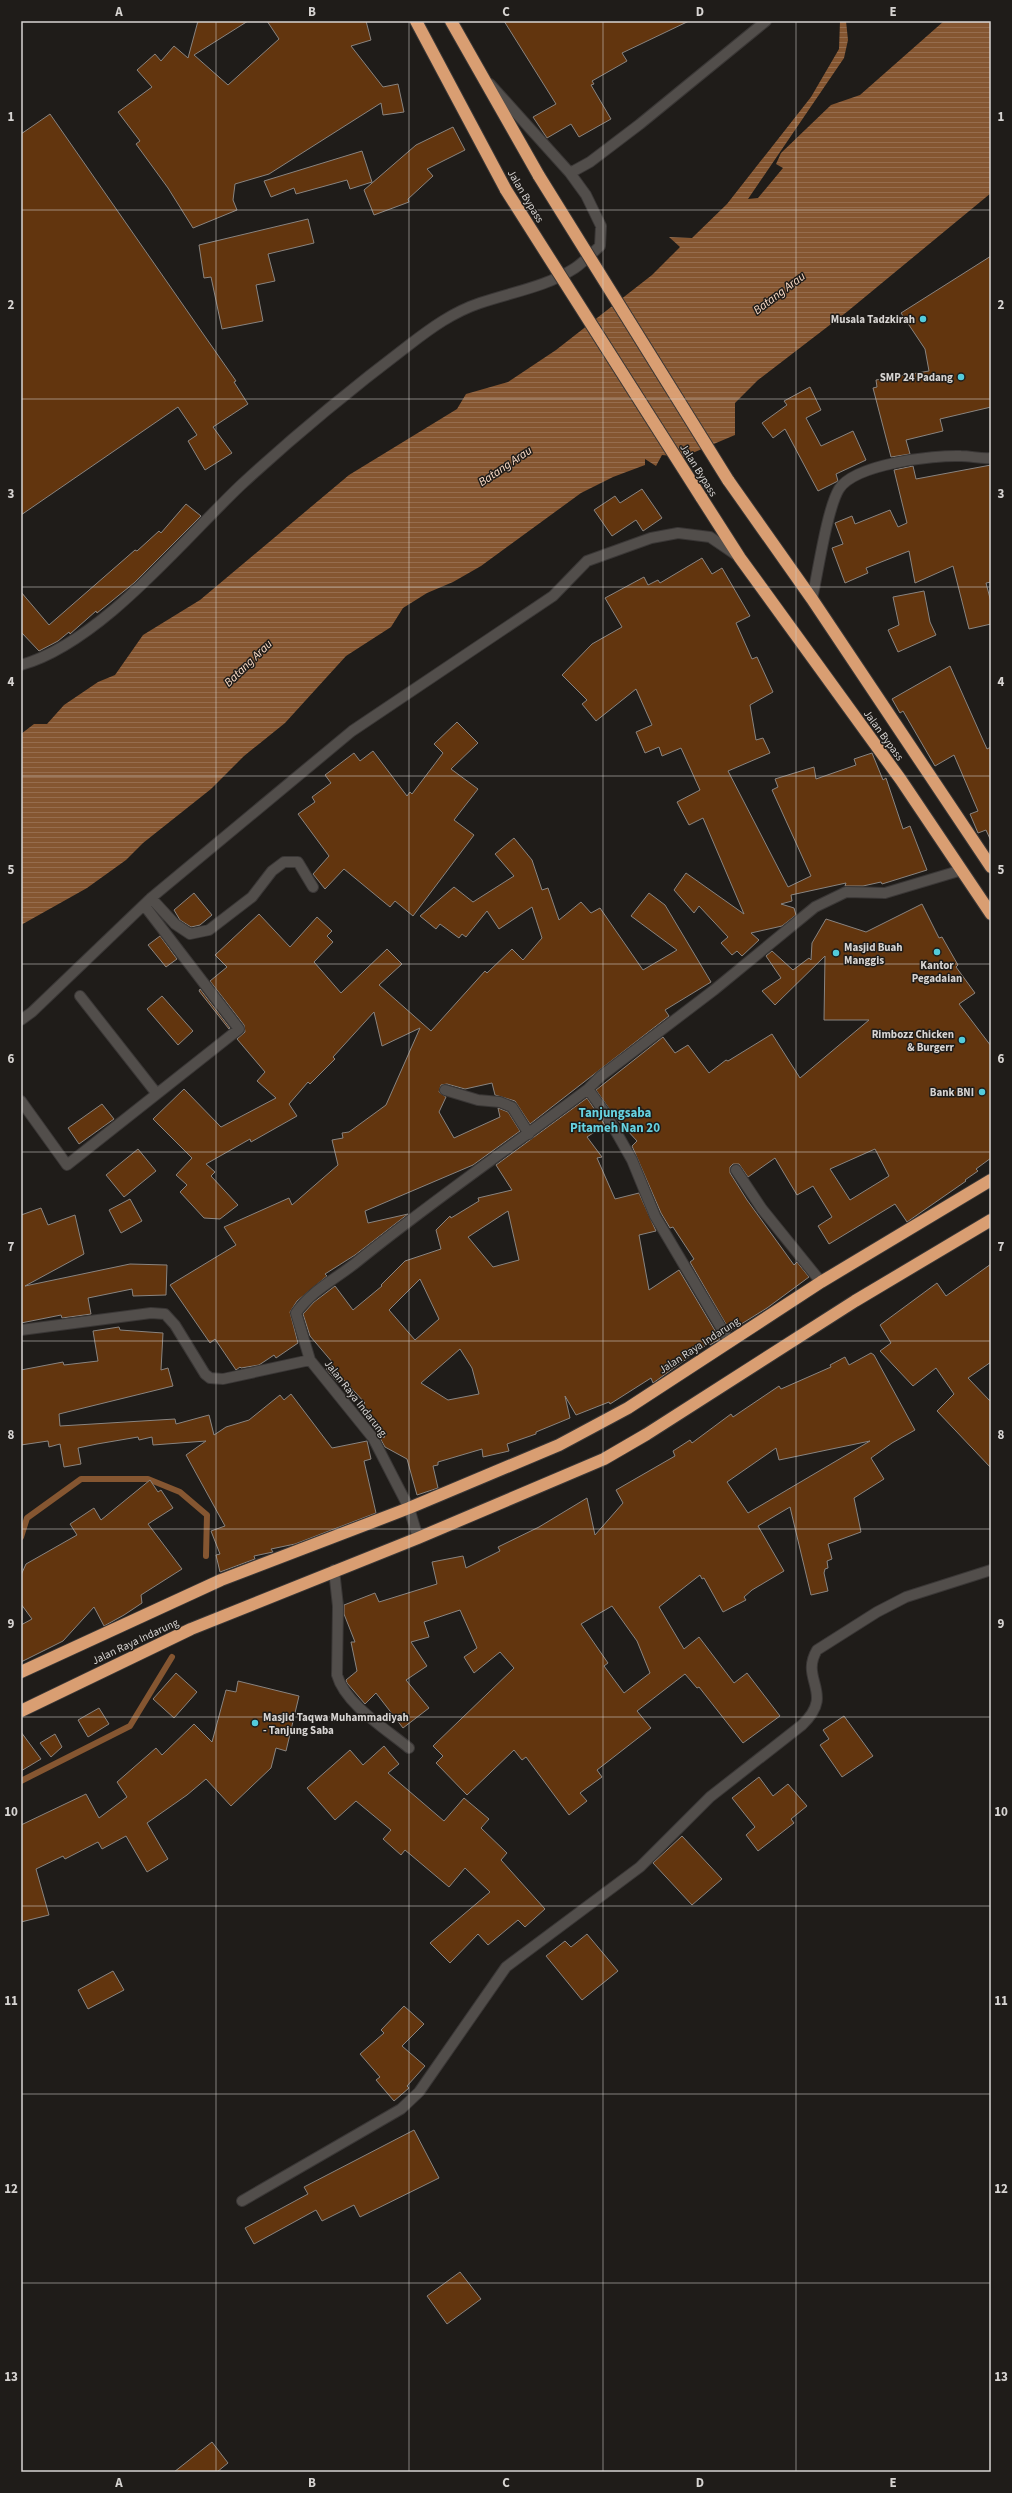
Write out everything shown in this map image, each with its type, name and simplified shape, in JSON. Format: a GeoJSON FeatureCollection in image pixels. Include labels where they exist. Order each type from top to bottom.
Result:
{"type":"FeatureCollection","features":[{"type":"Feature","properties":{"kind":"highway","name":"Jalan Bypass"},"geometry":{"type":"LineString","coordinates":[[416,21],[506,190],[740,558],[901,780],[991,914]]}},
{"type":"Feature","properties":{"kind":"highway","name":"Jalan Bypass"},"geometry":{"type":"LineString","coordinates":[[451,21],[539,176],[728,480],[812,598],[991,867]]}},
{"type":"Feature","properties":{"kind":"highway","name":"Jalan Raya Indarung"},"geometry":{"type":"LineString","coordinates":[[21,1672],[221,1580],[409,1508],[559,1445],[628,1408],[821,1282],[991,1180]]}},
{"type":"Feature","properties":{"kind":"highway","name":"Jalan Raya Indarung"},"geometry":{"type":"LineString","coordinates":[[21,1711],[191,1629],[334,1570],[418,1538],[604,1459],[648,1434],[855,1301],[991,1221]]}},
{"type":"Feature","properties":{"kind":"street"},"geometry":{"type":"LineString","coordinates":[[570,173],[590,162],[640,124],[766,21]]}},
{"type":"Feature","properties":{"kind":"street"},"geometry":{"type":"LineString","coordinates":[[21,665],[38,660],[58,650],[98,622],[141,585],[242,485],[358,384],[440,321],[479,303],[541,285],[576,268],[600,246],[601,226],[586,195],[570,173],[480,73]]}},
{"type":"Feature","properties":{"kind":"street"},"geometry":{"type":"LineString","coordinates":[[812,598],[830,516],[839,489],[849,479],[861,472],[919,459],[960,456],[991,458]]}},
{"type":"Feature","properties":{"kind":"street"},"geometry":{"type":"LineString","coordinates":[[21,1020],[32,1012],[147,901],[352,731],[553,596],[587,561],[651,538],[678,533],[710,537],[740,558]]}},
{"type":"Feature","properties":{"kind":"street"},"geometry":{"type":"LineString","coordinates":[[147,901],[190,934],[210,930],[252,897],[272,871],[284,862],[298,862],[313,887]]}},
{"type":"Feature","properties":{"kind":"street"},"geometry":{"type":"LineString","coordinates":[[310,1360],[296,1313],[305,1301],[407,1221],[529,1134],[588,1089],[601,1076],[714,990],[815,907],[846,892],[885,893],[962,870]]}},
{"type":"Feature","properties":{"kind":"street"},"geometry":{"type":"LineString","coordinates":[[21,1101],[67,1165],[239,1029],[147,901]]}},
{"type":"Feature","properties":{"kind":"street"},"geometry":{"type":"LineString","coordinates":[[80,996],[157,1094]]}},
{"type":"Feature","properties":{"kind":"street"},"geometry":{"type":"LineString","coordinates":[[588,1089],[606,1114],[628,1154],[655,1216],[729,1341]]}},
{"type":"Feature","properties":{"kind":"street"},"geometry":{"type":"LineString","coordinates":[[445,1090],[478,1100],[500,1102],[512,1107],[529,1134]]}},
{"type":"Feature","properties":{"kind":"street"},"geometry":{"type":"LineString","coordinates":[[736,1170],[762,1209],[821,1282]]}},
{"type":"Feature","properties":{"kind":"street","name":"Jalan Raya Indarung"},"geometry":{"type":"LineString","coordinates":[[21,1330],[165,1314],[175,1325],[205,1374],[210,1378],[223,1379],[310,1360],[373,1438],[409,1508],[418,1538]]}},
{"type":"Feature","properties":{"kind":"street"},"geometry":{"type":"LineString","coordinates":[[334,1570],[339,1613],[337,1675],[340,1685],[352,1700],[409,1748]]}},
{"type":"Feature","properties":{"kind":"street"},"geometry":{"type":"LineString","coordinates":[[242,2202],[401,2109],[419,2092],[506,1967],[640,1867],[710,1797],[814,1714],[818,1706],[811,1666],[812,1658],[817,1650],[845,1630],[906,1597],[991,1570]]}},
{"type":"Feature","properties":{"kind":"water","name":"Batang Arau"},"geometry":{"type":"Polygon","coordinates":[[[840,21],[846,21],[848,40],[844,58],[748,199],[758,198],[783,168],[776,164],[781,153],[831,105],[860,95],[944,21],[991,21],[991,193],[848,311],[758,380],[735,403],[735,435],[683,457],[662,455],[656,466],[645,459],[645,465],[613,477],[581,493],[481,566],[453,582],[427,593],[403,608],[391,627],[346,656],[285,723],[244,756],[211,789],[143,843],[126,860],[87,888],[21,925],[21,734],[34,724],[47,724],[64,705],[98,682],[115,675],[143,635],[200,600],[349,475],[457,409],[466,394],[508,382],[556,350],[652,275],[680,247],[669,237],[692,238],[727,204],[811,97],[839,49],[840,21]]]}},
{"type":"Feature","properties":{"kind":"building"},"geometry":{"type":"Polygon","coordinates":[[[198,21],[248,21],[194,55],[228,85],[279,39],[267,21],[366,21],[371,40],[351,46],[383,87],[398,84],[404,112],[383,115],[381,103],[269,174],[235,184],[233,200],[237,210],[193,228],[168,188],[136,144],[140,141],[118,112],[152,87],[137,70],[155,54],[161,61],[174,46],[188,58],[198,21]]]}},
{"type":"Feature","properties":{"kind":"building"},"geometry":{"type":"Polygon","coordinates":[[[504,21],[689,21],[622,53],[627,61],[592,81],[594,84],[591,85],[611,119],[579,137],[571,124],[547,138],[533,117],[556,104],[504,21]]]}},
{"type":"Feature","properties":{"kind":"building"},"geometry":{"type":"Polygon","coordinates":[[[50,114],[236,381],[234,382],[248,404],[213,427],[232,453],[205,470],[188,441],[197,435],[178,407],[21,515],[21,134],[50,114]]]}},
{"type":"Feature","properties":{"kind":"building"},"geometry":{"type":"Polygon","coordinates":[[[453,127],[465,150],[427,169],[433,176],[408,199],[409,202],[374,215],[364,190],[416,145],[453,127]]]}},
{"type":"Feature","properties":{"kind":"building"},"geometry":{"type":"Polygon","coordinates":[[[362,151],[372,182],[350,189],[347,180],[296,194],[294,188],[271,197],[264,181],[362,151]]]}},
{"type":"Feature","properties":{"kind":"building"},"geometry":{"type":"Polygon","coordinates":[[[308,219],[314,243],[268,254],[275,281],[256,285],[263,321],[222,329],[211,277],[204,278],[199,245],[308,219]]]}},
{"type":"Feature","properties":{"kind":"building"},"geometry":{"type":"Polygon","coordinates":[[[991,256],[991,407],[940,419],[943,431],[906,440],[910,454],[891,457],[873,388],[877,387],[876,380],[929,371],[925,349],[901,313],[991,256]]]}},
{"type":"Feature","properties":{"kind":"building"},"geometry":{"type":"Polygon","coordinates":[[[810,387],[821,410],[806,418],[821,446],[853,431],[866,460],[836,474],[838,481],[818,491],[785,429],[773,438],[762,423],[787,405],[784,401],[810,387]]]}},
{"type":"Feature","properties":{"kind":"building"},"geometry":{"type":"Polygon","coordinates":[[[991,465],[991,582],[986,583],[991,602],[991,624],[969,629],[953,566],[915,583],[909,551],[866,568],[868,573],[845,583],[832,548],[843,544],[835,523],[852,516],[855,524],[890,510],[898,527],[907,523],[894,470],[913,466],[916,479],[991,465]]]}},
{"type":"Feature","properties":{"kind":"building"},"geometry":{"type":"Polygon","coordinates":[[[642,489],[662,518],[643,531],[636,520],[612,536],[594,510],[615,496],[620,503],[642,489]]]}},
{"type":"Feature","properties":{"kind":"building"},"geometry":{"type":"Polygon","coordinates":[[[186,504],[201,516],[134,583],[97,613],[96,611],[70,634],[69,632],[58,641],[39,651],[21,632],[21,592],[49,625],[135,550],[137,551],[159,531],[161,533],[186,504]]]}},
{"type":"Feature","properties":{"kind":"building"},"geometry":{"type":"Polygon","coordinates":[[[702,558],[712,574],[722,568],[750,616],[736,623],[752,659],[757,657],[773,692],[750,705],[756,740],[763,738],[770,753],[728,771],[788,887],[811,876],[772,790],[778,787],[775,779],[814,767],[816,779],[856,765],[854,759],[872,753],[883,780],[886,778],[903,829],[910,826],[927,870],[882,884],[881,882],[863,886],[845,886],[846,883],[791,895],[792,901],[781,904],[794,908],[796,915],[782,926],[751,933],[759,940],[742,956],[737,951],[732,955],[721,943],[728,937],[699,906],[694,913],[674,890],[686,873],[744,914],[703,818],[689,825],[677,802],[700,790],[681,748],[662,756],[659,747],[645,753],[636,732],[652,725],[636,689],[596,721],[582,704],[587,700],[562,675],[592,644],[622,627],[605,598],[644,577],[648,585],[658,580],[660,583],[702,558]]]}},
{"type":"Feature","properties":{"kind":"building"},"geometry":{"type":"Polygon","coordinates":[[[924,591],[930,622],[936,635],[898,652],[888,630],[899,625],[893,597],[924,591]]]}},
{"type":"Feature","properties":{"kind":"building"},"geometry":{"type":"Polygon","coordinates":[[[950,666],[987,749],[991,747],[991,841],[986,830],[978,833],[970,814],[978,811],[954,755],[935,766],[903,711],[900,713],[892,699],[950,666]]]}},
{"type":"Feature","properties":{"kind":"building"},"geometry":{"type":"Polygon","coordinates":[[[457,722],[478,743],[451,769],[478,789],[454,820],[474,835],[413,916],[395,901],[390,907],[344,869],[325,889],[313,874],[329,856],[298,814],[315,802],[312,797],[331,783],[325,775],[354,753],[360,761],[373,751],[407,796],[410,792],[412,794],[443,753],[434,744],[457,722]]]}},
{"type":"Feature","properties":{"kind":"building"},"geometry":{"type":"Polygon","coordinates":[[[514,838],[532,860],[542,890],[548,888],[559,920],[581,902],[591,913],[600,908],[643,970],[677,950],[631,916],[649,893],[665,905],[711,982],[665,1010],[669,1016],[530,1124],[515,1101],[495,1095],[492,1083],[465,1089],[447,1084],[441,1085],[439,1092],[446,1097],[439,1112],[454,1138],[500,1117],[498,1108],[508,1112],[520,1131],[473,1165],[365,1211],[368,1223],[408,1214],[355,1255],[325,1274],[327,1276],[297,1301],[290,1312],[298,1343],[276,1358],[274,1355],[259,1365],[240,1367],[236,1370],[215,1339],[210,1343],[170,1285],[236,1245],[224,1227],[289,1198],[292,1205],[338,1165],[332,1140],[343,1138],[342,1133],[349,1132],[386,1105],[420,1028],[382,1046],[374,1012],[333,1057],[335,1059],[310,1084],[308,1082],[289,1104],[297,1116],[251,1142],[250,1139],[206,1164],[215,1172],[211,1176],[238,1205],[220,1219],[204,1218],[180,1192],[187,1185],[176,1175],[192,1158],[153,1119],[184,1089],[221,1127],[276,1098],[257,1081],[265,1072],[237,1039],[245,1032],[244,1025],[210,981],[227,967],[215,955],[259,914],[290,947],[317,917],[332,931],[327,936],[333,942],[314,962],[341,993],[387,949],[402,964],[379,985],[431,1031],[485,971],[487,973],[512,949],[523,960],[542,938],[532,907],[499,929],[487,911],[466,937],[462,934],[459,938],[440,924],[436,929],[420,916],[454,887],[473,902],[514,876],[495,854],[514,838]]]}},
{"type":"Feature","properties":{"kind":"building"},"geometry":{"type":"Polygon","coordinates":[[[194,893],[212,915],[200,925],[191,927],[180,920],[174,910],[194,893]]]}},
{"type":"Feature","properties":{"kind":"building"},"geometry":{"type":"Polygon","coordinates":[[[922,904],[939,938],[942,937],[958,965],[956,967],[975,993],[959,1004],[991,1046],[991,1158],[976,1169],[978,1171],[965,1180],[966,1181],[907,1222],[895,1204],[829,1244],[818,1226],[832,1217],[813,1186],[797,1195],[775,1158],[748,1177],[739,1164],[733,1164],[730,1167],[730,1173],[747,1200],[794,1265],[797,1262],[809,1277],[767,1308],[730,1331],[690,1262],[694,1259],[673,1227],[670,1228],[661,1213],[632,1146],[637,1141],[615,1117],[596,1090],[663,1037],[675,1053],[688,1045],[709,1073],[726,1060],[728,1061],[772,1034],[800,1078],[869,1020],[824,1020],[825,956],[775,1005],[762,991],[781,978],[766,956],[772,951],[793,970],[809,958],[811,960],[812,943],[826,919],[866,932],[922,904]],[[875,1149],[830,1169],[850,1200],[889,1176],[875,1149]]]}},
{"type":"Feature","properties":{"kind":"building"},"geometry":{"type":"Polygon","coordinates":[[[160,936],[177,959],[166,967],[148,945],[160,936]]]}},
{"type":"Feature","properties":{"kind":"building"},"geometry":{"type":"Polygon","coordinates":[[[200,989],[230,1028],[229,1029],[199,991],[200,989]]]}},
{"type":"Feature","properties":{"kind":"building"},"geometry":{"type":"Polygon","coordinates":[[[162,996],[193,1031],[178,1045],[147,1009],[162,996]]]}},
{"type":"Feature","properties":{"kind":"building"},"geometry":{"type":"Polygon","coordinates":[[[587,1098],[605,1125],[587,1137],[602,1157],[597,1158],[615,1199],[639,1193],[656,1231],[639,1235],[649,1290],[679,1270],[720,1339],[710,1345],[709,1343],[653,1383],[651,1378],[610,1404],[609,1402],[576,1415],[565,1396],[570,1418],[536,1432],[536,1434],[507,1444],[509,1451],[483,1457],[482,1449],[438,1462],[438,1465],[433,1466],[438,1488],[417,1495],[407,1459],[385,1447],[380,1438],[385,1437],[364,1415],[368,1411],[362,1405],[365,1403],[343,1379],[338,1383],[326,1369],[333,1363],[310,1336],[303,1314],[314,1302],[335,1286],[353,1310],[382,1286],[381,1285],[405,1261],[441,1249],[436,1230],[450,1216],[451,1218],[479,1201],[478,1198],[512,1190],[496,1165],[587,1098]],[[508,1211],[468,1237],[493,1267],[519,1260],[508,1211]],[[420,1279],[389,1310],[415,1340],[439,1319],[420,1279]],[[460,1349],[421,1383],[448,1400],[479,1394],[472,1368],[460,1349]]]}},
{"type":"Feature","properties":{"kind":"building"},"geometry":{"type":"Polygon","coordinates":[[[102,1104],[114,1119],[79,1144],[68,1128],[102,1104]]]}},
{"type":"Feature","properties":{"kind":"building"},"geometry":{"type":"Polygon","coordinates":[[[138,1149],[156,1171],[124,1197],[106,1175],[138,1149]]]}},
{"type":"Feature","properties":{"kind":"building"},"geometry":{"type":"Polygon","coordinates":[[[130,1199],[142,1221],[121,1233],[109,1210],[130,1199]]]}},
{"type":"Feature","properties":{"kind":"building"},"geometry":{"type":"Polygon","coordinates":[[[41,1208],[48,1225],[75,1215],[84,1254],[25,1286],[130,1264],[167,1265],[166,1295],[133,1296],[132,1289],[88,1298],[91,1314],[62,1318],[61,1315],[21,1323],[21,1215],[41,1208]]]}},
{"type":"Feature","properties":{"kind":"building"},"geometry":{"type":"Polygon","coordinates":[[[991,1264],[991,1362],[968,1378],[991,1402],[991,1468],[937,1411],[954,1394],[936,1368],[913,1386],[880,1351],[891,1343],[880,1325],[937,1283],[946,1296],[991,1264]]]}},
{"type":"Feature","properties":{"kind":"building"},"geometry":{"type":"Polygon","coordinates":[[[119,1327],[120,1330],[163,1333],[161,1370],[168,1368],[173,1386],[59,1414],[60,1426],[175,1419],[176,1424],[209,1415],[214,1435],[226,1427],[249,1420],[280,1395],[284,1400],[291,1394],[332,1448],[367,1441],[371,1459],[364,1461],[376,1513],[295,1544],[271,1549],[273,1552],[254,1556],[255,1559],[220,1572],[216,1555],[220,1554],[211,1531],[225,1526],[186,1455],[206,1441],[153,1445],[152,1437],[139,1440],[138,1437],[97,1444],[78,1448],[81,1464],[64,1467],[60,1444],[49,1447],[48,1441],[21,1445],[21,1370],[63,1362],[64,1365],[98,1361],[93,1331],[119,1327]]]}},
{"type":"Feature","properties":{"kind":"building"},"geometry":{"type":"Polygon","coordinates":[[[871,1353],[874,1355],[915,1430],[892,1443],[871,1458],[884,1479],[854,1498],[861,1532],[828,1544],[832,1559],[827,1561],[828,1568],[825,1569],[824,1573],[828,1591],[811,1595],[790,1507],[758,1526],[784,1571],[752,1590],[744,1597],[746,1600],[723,1612],[704,1578],[702,1579],[700,1575],[659,1607],[684,1649],[699,1637],[734,1683],[747,1673],[780,1716],[743,1743],[699,1687],[697,1688],[685,1674],[637,1711],[651,1728],[597,1770],[602,1777],[580,1793],[587,1801],[569,1815],[526,1757],[522,1760],[514,1750],[467,1795],[436,1763],[443,1756],[433,1746],[514,1668],[500,1652],[474,1673],[464,1657],[477,1648],[460,1610],[424,1622],[429,1637],[411,1642],[427,1666],[406,1680],[429,1708],[403,1728],[376,1693],[365,1704],[347,1683],[346,1680],[357,1671],[351,1642],[355,1642],[344,1614],[344,1605],[375,1593],[379,1602],[437,1584],[432,1562],[463,1556],[466,1568],[500,1551],[498,1547],[539,1527],[587,1498],[595,1535],[623,1503],[616,1490],[675,1456],[673,1451],[690,1440],[692,1443],[731,1414],[733,1417],[779,1386],[781,1389],[831,1367],[830,1365],[845,1357],[849,1365],[871,1353]],[[870,1441],[779,1460],[776,1448],[727,1482],[748,1513],[870,1441]],[[612,1606],[581,1624],[608,1663],[604,1666],[624,1693],[650,1673],[637,1641],[612,1606]]]}},
{"type":"Feature","properties":{"kind":"building"},"geometry":{"type":"Polygon","coordinates":[[[150,1480],[158,1492],[161,1490],[173,1508],[148,1524],[182,1569],[141,1595],[142,1603],[104,1626],[94,1607],[63,1641],[21,1662],[21,1625],[32,1619],[21,1604],[21,1575],[26,1564],[77,1535],[70,1524],[94,1508],[101,1520],[150,1480]]]}},
{"type":"Feature","properties":{"kind":"building"},"geometry":{"type":"Polygon","coordinates":[[[176,1673],[197,1692],[174,1718],[153,1699],[176,1673]]]}},
{"type":"Feature","properties":{"kind":"building"},"geometry":{"type":"Polygon","coordinates":[[[238,1681],[299,1696],[286,1751],[276,1748],[271,1768],[231,1806],[206,1779],[187,1795],[147,1823],[168,1859],[147,1872],[126,1836],[102,1849],[98,1842],[65,1859],[63,1856],[36,1869],[49,1915],[21,1922],[21,1825],[86,1794],[99,1818],[127,1797],[117,1782],[156,1748],[162,1755],[194,1724],[212,1742],[226,1690],[236,1692],[238,1681]]]}},
{"type":"Feature","properties":{"kind":"building"},"geometry":{"type":"Polygon","coordinates":[[[99,1708],[109,1724],[88,1737],[78,1720],[99,1708]]]}},
{"type":"Feature","properties":{"kind":"building"},"geometry":{"type":"Polygon","coordinates":[[[844,1716],[873,1756],[842,1777],[820,1745],[829,1739],[823,1730],[844,1716]]]}},
{"type":"Feature","properties":{"kind":"building"},"geometry":{"type":"Polygon","coordinates":[[[21,1732],[41,1759],[21,1771],[21,1732]]]}},
{"type":"Feature","properties":{"kind":"building"},"geometry":{"type":"Polygon","coordinates":[[[55,1734],[62,1747],[51,1757],[40,1743],[55,1734]]]}},
{"type":"Feature","properties":{"kind":"building"},"geometry":{"type":"Polygon","coordinates":[[[384,1746],[399,1764],[388,1773],[444,1821],[464,1798],[489,1819],[481,1828],[507,1853],[501,1860],[545,1909],[525,1927],[518,1920],[488,1945],[478,1934],[450,1963],[430,1943],[490,1892],[465,1868],[449,1887],[405,1850],[401,1855],[383,1839],[391,1830],[356,1801],[335,1820],[307,1788],[350,1750],[363,1765],[384,1746]]]}},
{"type":"Feature","properties":{"kind":"building"},"geometry":{"type":"Polygon","coordinates":[[[759,1777],[773,1796],[788,1784],[807,1806],[791,1819],[794,1823],[758,1851],[746,1835],[755,1827],[732,1798],[759,1777]]]}},
{"type":"Feature","properties":{"kind":"building"},"geometry":{"type":"Polygon","coordinates":[[[682,1836],[722,1879],[692,1905],[653,1863],[682,1836]]]}},
{"type":"Feature","properties":{"kind":"building"},"geometry":{"type":"Polygon","coordinates":[[[587,1934],[618,1971],[582,2000],[546,1956],[565,1941],[571,1947],[587,1934]]]}},
{"type":"Feature","properties":{"kind":"building"},"geometry":{"type":"Polygon","coordinates":[[[113,1971],[124,1990],[88,2009],[78,1990],[113,1971]]]}},
{"type":"Feature","properties":{"kind":"building"},"geometry":{"type":"Polygon","coordinates":[[[404,2006],[424,2024],[402,2046],[425,2066],[407,2086],[409,2088],[394,2101],[376,2080],[380,2077],[360,2054],[384,2033],[381,2030],[404,2006]]]}},
{"type":"Feature","properties":{"kind":"building"},"geometry":{"type":"Polygon","coordinates":[[[414,2130],[439,2178],[360,2217],[354,2205],[322,2221],[316,2210],[254,2244],[245,2228],[308,2194],[304,2187],[414,2130]]]}},
{"type":"Feature","properties":{"kind":"building"},"geometry":{"type":"Polygon","coordinates":[[[460,2272],[481,2299],[447,2324],[427,2296],[460,2272]]]}},
{"type":"Feature","properties":{"kind":"building"},"geometry":{"type":"Polygon","coordinates":[[[212,2442],[228,2463],[217,2472],[174,2472],[212,2442]]]}},
{"type":"Feature","properties":{"kind":"waterway"},"geometry":{"type":"LineString","coordinates":[[21,1537],[27,1518],[81,1479],[148,1479],[180,1492],[207,1515],[206,1556]]}},
{"type":"Feature","properties":{"kind":"waterway"},"geometry":{"type":"LineString","coordinates":[[21,1781],[130,1726],[172,1657]]}},
{"type":"Feature","properties":{"kind":"place","name":"Musala Tadzkirah"},"geometry":{"type":"Point","coordinates":[923,319]}},
{"type":"Feature","properties":{"kind":"place","name":"SMP 24 Padang"},"geometry":{"type":"Point","coordinates":[961,377]}},
{"type":"Feature","properties":{"kind":"place","name":"Kantor Pegadaian"},"geometry":{"type":"Point","coordinates":[937,952]}},
{"type":"Feature","properties":{"kind":"place","name":"Masjid Buah Manggis"},"geometry":{"type":"Point","coordinates":[836,953]}},
{"type":"Feature","properties":{"kind":"place","name":"Rimbozz Chicken & Burgerr"},"geometry":{"type":"Point","coordinates":[962,1040]}},
{"type":"Feature","properties":{"kind":"place","name":"Bank BNI"},"geometry":{"type":"Point","coordinates":[982,1092]}},
{"type":"Feature","properties":{"kind":"place","name":"Masjid Taqwa Muhammadiyah - Tanjung Saba"},"geometry":{"type":"Point","coordinates":[255,1723]}},
{"type":"Feature","properties":{"kind":"district","name":"Tanjungsaba Pitameh Nan 20"},"geometry":{"type":"Point","coordinates":[615,1120]}}]}
